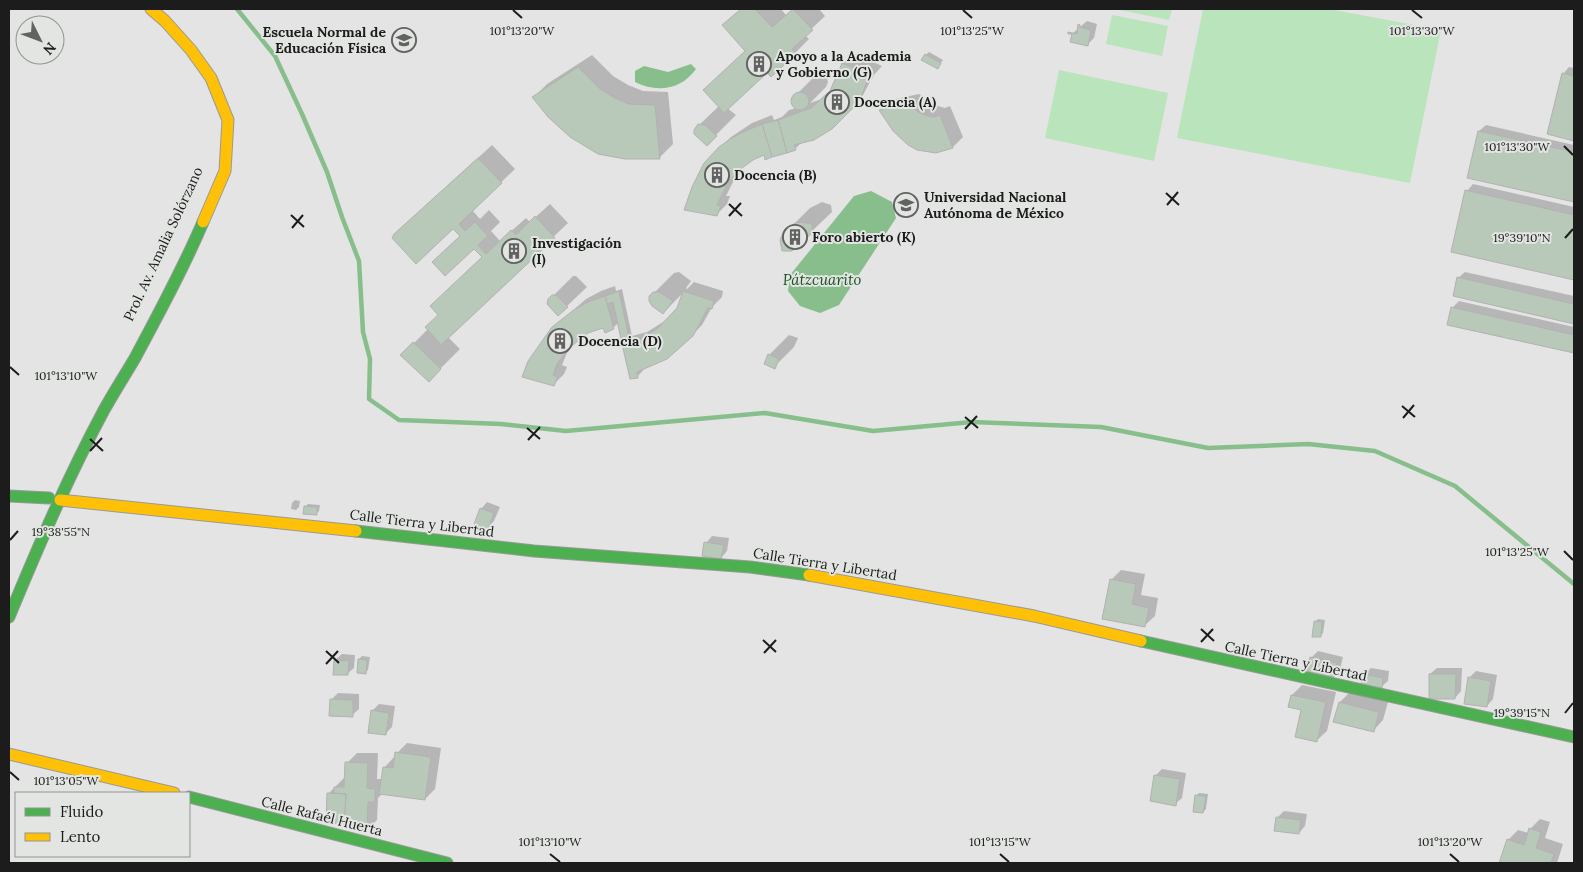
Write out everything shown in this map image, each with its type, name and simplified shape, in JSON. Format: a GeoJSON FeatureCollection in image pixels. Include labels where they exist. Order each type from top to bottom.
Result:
{"type":"FeatureCollection","features":[{"type":"Feature","properties":{"kind":"street","name":"Prol. Av. Amalia Solórzano"},"geometry":{"type":"LineString","coordinates":[[9,617],[40,541],[54,499],[134,360],[185,264],[214,186],[219,119],[203,82],[184,54],[159,27],[138,9]]}},
{"type":"Feature","properties":{"kind":"street","name":"Prol. Av. Amalia Solórzano"},"geometry":{"type":"LineString","coordinates":[[151,9],[164,20],[191,50],[211,78],[228,120],[225,172],[214,186]]}},
{"type":"Feature","properties":{"kind":"street","name":"Calle Tierra y Libertad"},"geometry":{"type":"LineString","coordinates":[[9,496],[278,522],[534,551],[750,567],[831,578],[1034,616],[1227,661],[1574,737]]}},
{"type":"Feature","properties":{"kind":"street"},"geometry":{"type":"LineString","coordinates":[[32,533],[54,499]]}},
{"type":"Feature","properties":{"kind":"street"},"geometry":{"type":"LineString","coordinates":[[9,754],[170,792]]}},
{"type":"Feature","properties":{"kind":"street","name":"Calle Rafaél Huerta"},"geometry":{"type":"LineString","coordinates":[[190,797],[447,863]]}},
{"type":"Feature","properties":{"kind":"shaded area"},"geometry":{"type":"Polygon","coordinates":[[[1115,9],[1172,9],[1169,20],[1115,9]]]}},
{"type":"Feature","properties":{"kind":"shaded area"},"geometry":{"type":"Polygon","coordinates":[[[1203,9],[1329,9],[1441,30],[1410,183],[1177,138],[1203,9]]]}},
{"type":"Feature","properties":{"kind":"shaded area"},"geometry":{"type":"Polygon","coordinates":[[[1112,15],[1168,26],[1162,56],[1106,44],[1112,15]]]}},
{"type":"Feature","properties":{"kind":"shaded area"},"geometry":{"type":"Polygon","coordinates":[[[1059,70],[1168,93],[1154,161],[1045,138],[1059,70]]]}},
{"type":"Feature","properties":{"kind":"water"},"geometry":{"type":"Polygon","coordinates":[[[691,64],[696,69],[690,76],[668,88],[652,88],[635,82],[635,71],[644,66],[668,72],[691,64]]]}},
{"type":"Feature","properties":{"kind":"water","name":"Pátzcuarito"},"geometry":{"type":"Polygon","coordinates":[[[871,191],[892,202],[896,218],[839,305],[820,313],[800,306],[788,291],[790,275],[854,196],[871,191]]]}},
{"type":"Feature","properties":{"kind":"building","name":"Apoyo a la Academia y Gobierno (G)"},"geometry":{"type":"Polygon","coordinates":[[[741,9],[755,9],[772,27],[793,9],[813,30],[792,49],[796,54],[771,77],[767,73],[724,113],[703,90],[745,51],[722,25],[741,9]]]}},
{"type":"Feature","properties":{"kind":"building"},"geometry":{"type":"Polygon","coordinates":[[[1078,24],[1080,27],[1091,30],[1088,46],[1070,42],[1072,34],[1068,34],[1068,32],[1077,34],[1078,24]]]}},
{"type":"Feature","properties":{"kind":"building"},"geometry":{"type":"Polygon","coordinates":[[[925,54],[941,63],[938,69],[921,60],[925,54]]]}},
{"type":"Feature","properties":{"kind":"building","name":"Docencia (A)"},"geometry":{"type":"Polygon","coordinates":[[[842,63],[873,76],[871,80],[868,79],[861,97],[832,129],[814,140],[794,145],[796,150],[787,153],[778,120],[811,108],[830,91],[842,63]]]}},
{"type":"Feature","properties":{"kind":"building"},"geometry":{"type":"Polygon","coordinates":[[[578,67],[600,89],[615,98],[629,104],[655,105],[660,159],[625,159],[598,154],[570,137],[548,117],[532,97],[578,67]]]}},
{"type":"Feature","properties":{"kind":"building"},"geometry":{"type":"Polygon","coordinates":[[[1562,73],[1574,76],[1574,141],[1547,134],[1562,73]]]}},
{"type":"Feature","properties":{"kind":"building"},"geometry":{"type":"Polygon","coordinates":[[[800,92],[806,95],[809,101],[806,107],[800,110],[794,107],[791,101],[794,95],[800,92]]]}},
{"type":"Feature","properties":{"kind":"building"},"geometry":{"type":"Polygon","coordinates":[[[908,103],[918,112],[928,116],[940,115],[953,148],[936,153],[917,150],[908,145],[893,131],[879,110],[908,103]]]}},
{"type":"Feature","properties":{"kind":"building"},"geometry":{"type":"Polygon","coordinates":[[[778,120],[787,153],[772,157],[762,124],[778,120]]]}},
{"type":"Feature","properties":{"kind":"building"},"geometry":{"type":"Polygon","coordinates":[[[698,124],[705,125],[717,136],[707,146],[694,134],[698,124]]]}},
{"type":"Feature","properties":{"kind":"building","name":"Docencia (B)"},"geometry":{"type":"Polygon","coordinates":[[[762,124],[772,157],[765,160],[764,155],[753,160],[729,181],[717,205],[721,206],[717,216],[684,210],[692,187],[704,163],[719,147],[730,139],[762,124]]]}},
{"type":"Feature","properties":{"kind":"building"},"geometry":{"type":"Polygon","coordinates":[[[1478,131],[1574,152],[1574,202],[1467,178],[1478,131]]]}},
{"type":"Feature","properties":{"kind":"building","name":"Investigación (I)"},"geometry":{"type":"Polygon","coordinates":[[[478,158],[502,183],[459,224],[465,231],[475,222],[488,236],[478,245],[486,254],[511,230],[516,235],[535,216],[555,238],[441,345],[425,327],[438,315],[430,306],[482,257],[474,249],[445,276],[432,262],[460,236],[453,229],[416,264],[392,238],[394,234],[478,158]]]}},
{"type":"Feature","properties":{"kind":"building"},"geometry":{"type":"Polygon","coordinates":[[[1465,190],[1574,215],[1574,280],[1451,252],[1465,190]]]}},
{"type":"Feature","properties":{"kind":"building","name":"Foro abierto (K)"},"geometry":{"type":"Polygon","coordinates":[[[795,223],[812,224],[812,233],[792,251],[782,251],[780,240],[783,233],[795,223]]]}},
{"type":"Feature","properties":{"kind":"building"},"geometry":{"type":"Polygon","coordinates":[[[1457,277],[1574,304],[1574,324],[1453,296],[1457,277]]]}},
{"type":"Feature","properties":{"kind":"building"},"geometry":{"type":"Polygon","coordinates":[[[619,291],[630,342],[622,344],[613,302],[607,304],[605,296],[619,291]]]}},
{"type":"Feature","properties":{"kind":"building"},"geometry":{"type":"Polygon","coordinates":[[[683,291],[714,301],[712,309],[708,308],[693,336],[667,359],[637,372],[638,378],[630,379],[622,344],[636,341],[657,329],[677,308],[683,291]]]}},
{"type":"Feature","properties":{"kind":"building"},"geometry":{"type":"Polygon","coordinates":[[[653,292],[659,292],[673,301],[663,314],[652,306],[649,301],[649,296],[653,292]]]}},
{"type":"Feature","properties":{"kind":"building"},"geometry":{"type":"Polygon","coordinates":[[[552,295],[556,295],[568,307],[558,316],[547,304],[548,299],[552,295]]]}},
{"type":"Feature","properties":{"kind":"building","name":"Docencia (D)"},"geometry":{"type":"Polygon","coordinates":[[[605,296],[614,329],[605,333],[603,328],[588,333],[569,348],[557,364],[553,375],[558,377],[554,386],[522,377],[528,361],[552,327],[575,309],[605,296]]]}},
{"type":"Feature","properties":{"kind":"building"},"geometry":{"type":"Polygon","coordinates":[[[1451,307],[1574,335],[1574,353],[1447,325],[1451,307]]]}},
{"type":"Feature","properties":{"kind":"building"},"geometry":{"type":"Polygon","coordinates":[[[413,342],[441,369],[429,382],[400,355],[413,342]]]}},
{"type":"Feature","properties":{"kind":"building"},"geometry":{"type":"Polygon","coordinates":[[[768,354],[779,359],[775,369],[764,364],[768,354]]]}},
{"type":"Feature","properties":{"kind":"building"},"geometry":{"type":"Polygon","coordinates":[[[304,506],[317,507],[317,515],[303,514],[304,506]]]}},
{"type":"Feature","properties":{"kind":"building"},"geometry":{"type":"Polygon","coordinates":[[[480,508],[494,513],[488,529],[474,524],[480,508]]]}},
{"type":"Feature","properties":{"kind":"building"},"geometry":{"type":"Polygon","coordinates":[[[704,542],[724,545],[721,559],[702,556],[704,542]]]}},
{"type":"Feature","properties":{"kind":"building"},"geometry":{"type":"Polygon","coordinates":[[[1110,579],[1136,584],[1132,604],[1149,608],[1145,627],[1102,619],[1110,579]]]}},
{"type":"Feature","properties":{"kind":"building"},"geometry":{"type":"Polygon","coordinates":[[[1314,621],[1322,622],[1321,637],[1312,637],[1314,621]]]}},
{"type":"Feature","properties":{"kind":"building"},"geometry":{"type":"Polygon","coordinates":[[[1310,657],[1337,663],[1334,677],[1307,672],[1310,657]]]}},
{"type":"Feature","properties":{"kind":"building"},"geometry":{"type":"Polygon","coordinates":[[[358,659],[367,660],[366,674],[357,673],[358,659]]]}},
{"type":"Feature","properties":{"kind":"building"},"geometry":{"type":"Polygon","coordinates":[[[334,660],[349,661],[348,675],[333,675],[334,660]]]}},
{"type":"Feature","properties":{"kind":"building"},"geometry":{"type":"Polygon","coordinates":[[[1363,674],[1383,678],[1382,688],[1361,685],[1363,674]]]}},
{"type":"Feature","properties":{"kind":"building"},"geometry":{"type":"Polygon","coordinates":[[[1429,674],[1456,674],[1455,699],[1429,699],[1429,674]]]}},
{"type":"Feature","properties":{"kind":"building"},"geometry":{"type":"Polygon","coordinates":[[[1468,677],[1491,681],[1487,707],[1464,704],[1468,677]]]}},
{"type":"Feature","properties":{"kind":"building"},"geometry":{"type":"Polygon","coordinates":[[[1291,695],[1326,702],[1317,742],[1295,737],[1301,710],[1288,707],[1291,695]]]}},
{"type":"Feature","properties":{"kind":"building"},"geometry":{"type":"Polygon","coordinates":[[[330,699],[353,700],[353,717],[329,716],[330,699]]]}},
{"type":"Feature","properties":{"kind":"building"},"geometry":{"type":"Polygon","coordinates":[[[1339,702],[1379,712],[1374,732],[1333,722],[1339,702]]]}},
{"type":"Feature","properties":{"kind":"building"},"geometry":{"type":"Polygon","coordinates":[[[371,710],[389,713],[386,735],[368,733],[371,710]]]}},
{"type":"Feature","properties":{"kind":"building"},"geometry":{"type":"Polygon","coordinates":[[[395,752],[431,757],[425,800],[379,794],[383,767],[393,768],[395,752]]]}},
{"type":"Feature","properties":{"kind":"building"},"geometry":{"type":"Polygon","coordinates":[[[345,762],[368,763],[367,788],[375,789],[375,802],[368,802],[367,831],[344,824],[346,794],[334,793],[334,787],[344,787],[345,762]]]}},
{"type":"Feature","properties":{"kind":"building"},"geometry":{"type":"Polygon","coordinates":[[[1154,775],[1180,779],[1176,806],[1150,801],[1154,775]]]}},
{"type":"Feature","properties":{"kind":"building"},"geometry":{"type":"Polygon","coordinates":[[[327,793],[346,794],[344,824],[326,823],[327,793]]]}},
{"type":"Feature","properties":{"kind":"building"},"geometry":{"type":"Polygon","coordinates":[[[1195,795],[1206,796],[1203,813],[1193,812],[1195,795]]]}},
{"type":"Feature","properties":{"kind":"building"},"geometry":{"type":"Polygon","coordinates":[[[1276,817],[1301,820],[1299,834],[1274,831],[1276,817]]]}},
{"type":"Feature","properties":{"kind":"building"},"geometry":{"type":"Polygon","coordinates":[[[1529,828],[1541,832],[1536,848],[1554,854],[1551,863],[1499,863],[1507,839],[1524,845],[1529,828]]]}},
{"type":"Feature","properties":{"kind":"waterway"},"geometry":{"type":"LineString","coordinates":[[237,9],[275,56],[327,172],[359,261],[363,332],[370,359],[369,399],[399,420],[501,424],[566,431],[765,413],[873,431],[972,422],[1101,427],[1208,448],[1308,444],[1375,451],[1455,486],[1574,584]]}},
{"type":"Feature","properties":{"kind":"traffic: fast"},"geometry":{"type":"LineString","coordinates":[[9,617],[42,538],[78,461],[104,410],[162,308],[203,222]]}},
{"type":"Feature","properties":{"kind":"traffic: fast"},"geometry":{"type":"LineString","coordinates":[[9,496],[49,498]]}},
{"type":"Feature","properties":{"kind":"traffic: fast"},"geometry":{"type":"LineString","coordinates":[[356,531],[534,551],[750,567],[809,575]]}},
{"type":"Feature","properties":{"kind":"traffic: fast"},"geometry":{"type":"LineString","coordinates":[[1141,641],[1574,737]]}},
{"type":"Feature","properties":{"kind":"traffic: fast"},"geometry":{"type":"LineString","coordinates":[[190,797],[447,863]]}},
{"type":"Feature","properties":{"kind":"traffic: slow"},"geometry":{"type":"LineString","coordinates":[[151,9],[165,21],[191,50],[211,78],[228,120],[225,171],[203,222]]}},
{"type":"Feature","properties":{"kind":"traffic: slow"},"geometry":{"type":"LineString","coordinates":[[60,500],[356,531]]}},
{"type":"Feature","properties":{"kind":"traffic: slow"},"geometry":{"type":"LineString","coordinates":[[809,575],[1034,616],[1141,641]]}},
{"type":"Feature","properties":{"kind":"traffic: slow"},"geometry":{"type":"LineString","coordinates":[[9,754],[170,792]]}},
{"type":"Feature","properties":{"kind":"place","name":"Escuela Normal de Educación Física"},"geometry":{"type":"Point","coordinates":[404,40]}},
{"type":"Feature","properties":{"kind":"place","name":"Apoyo a la Academia y Gobierno (G)"},"geometry":{"type":"Point","coordinates":[759,64]}},
{"type":"Feature","properties":{"kind":"place","name":"Docencia (A)"},"geometry":{"type":"Point","coordinates":[837,102]}},
{"type":"Feature","properties":{"kind":"place","name":"Docencia (B)"},"geometry":{"type":"Point","coordinates":[717,175]}},
{"type":"Feature","properties":{"kind":"place","name":"Universidad Nacional Autónoma de México"},"geometry":{"type":"Point","coordinates":[906,205]}},
{"type":"Feature","properties":{"kind":"place","name":"Foro abierto (K)"},"geometry":{"type":"Point","coordinates":[795,237]}},
{"type":"Feature","properties":{"kind":"place","name":"Investigación (I)"},"geometry":{"type":"Point","coordinates":[514,251]}},
{"type":"Feature","properties":{"kind":"place","name":"Docencia (D)"},"geometry":{"type":"Point","coordinates":[560,341]}}]}
